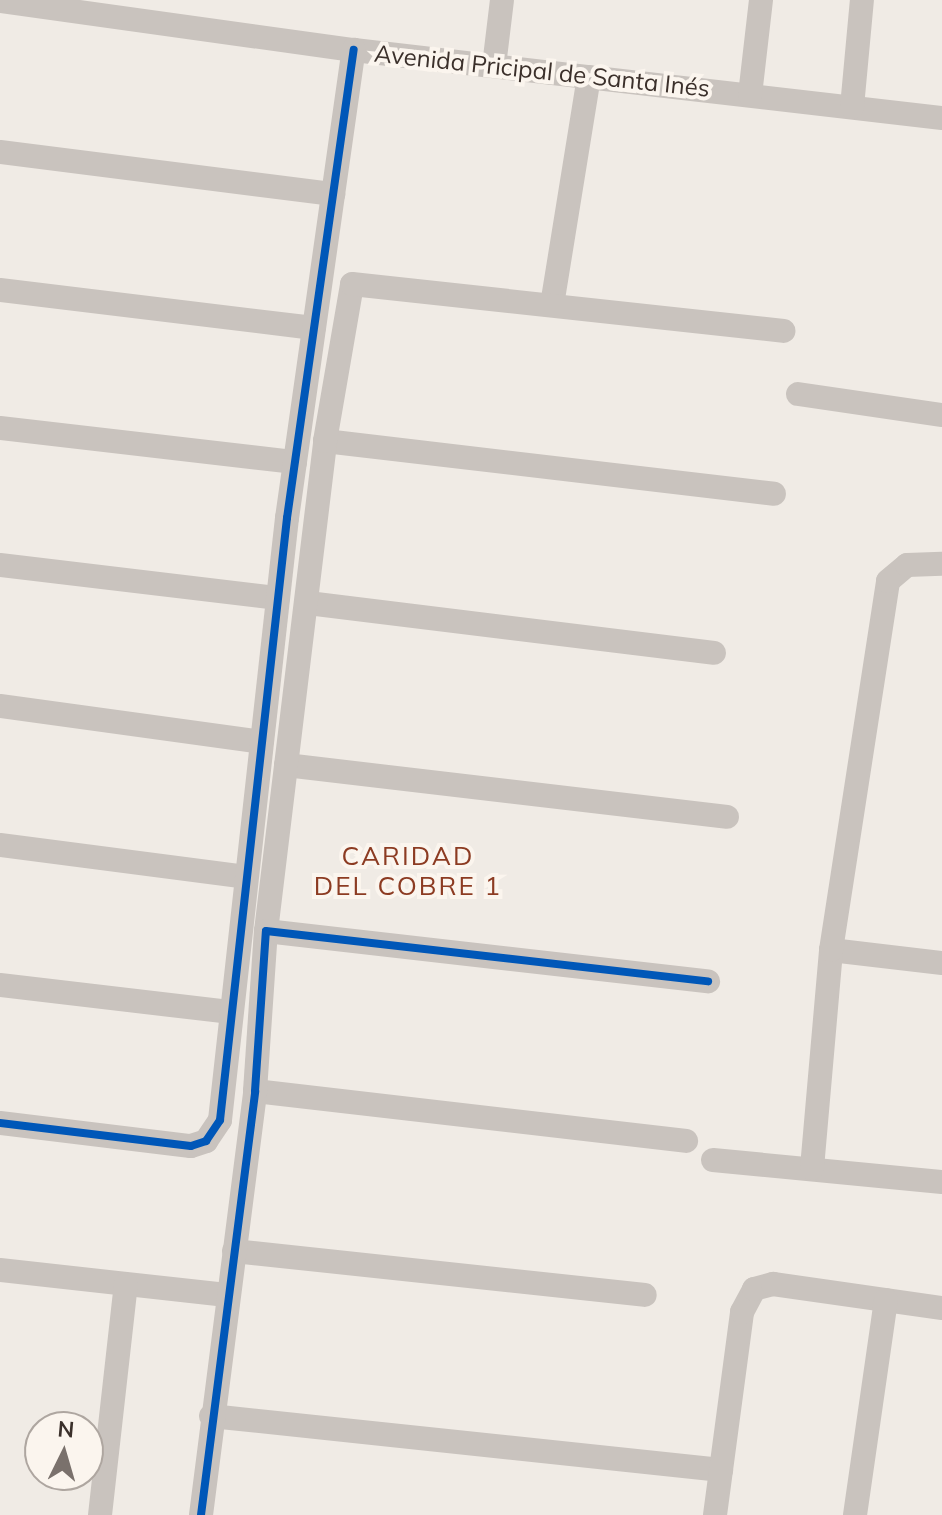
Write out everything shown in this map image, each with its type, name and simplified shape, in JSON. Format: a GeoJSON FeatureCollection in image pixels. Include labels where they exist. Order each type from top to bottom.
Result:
{"type":"FeatureCollection","features":[{"type":"Feature","properties":{"kind":"street"},"geometry":{"type":"LineString","coordinates":[[494,66],[502,0]]}},
{"type":"Feature","properties":{"kind":"street"},"geometry":{"type":"LineString","coordinates":[[750,95],[761,0]]}},
{"type":"Feature","properties":{"kind":"street"},"geometry":{"type":"LineString","coordinates":[[852,107],[862,0]]}},
{"type":"Feature","properties":{"kind":"street","name":"Avenida Pricipal de Santa Inés"},"geometry":{"type":"LineString","coordinates":[[0,1],[354,50],[942,118]]}},
{"type":"Feature","properties":{"kind":"street"},"geometry":{"type":"LineString","coordinates":[[0,1123],[198,1144],[220,1120],[295,462],[354,50]]}},
{"type":"Feature","properties":{"kind":"street"},"geometry":{"type":"LineString","coordinates":[[552,305],[589,77]]}},
{"type":"Feature","properties":{"kind":"street"},"geometry":{"type":"LineString","coordinates":[[0,152],[333,194]]}},
{"type":"Feature","properties":{"kind":"street"},"geometry":{"type":"LineString","coordinates":[[201,1515],[211,1416],[255,1091],[266,931],[308,603],[325,441],[352,284],[783,331]]}},
{"type":"Feature","properties":{"kind":"street"},"geometry":{"type":"LineString","coordinates":[[0,290],[314,328]]}},
{"type":"Feature","properties":{"kind":"street"},"geometry":{"type":"LineString","coordinates":[[798,394],[942,415]]}},
{"type":"Feature","properties":{"kind":"street"},"geometry":{"type":"LineString","coordinates":[[0,428],[295,462]]}},
{"type":"Feature","properties":{"kind":"street"},"geometry":{"type":"LineString","coordinates":[[325,441],[774,494]]}},
{"type":"Feature","properties":{"kind":"street"},"geometry":{"type":"LineString","coordinates":[[812,1168],[831,950],[888,581],[907,565],[942,564]]}},
{"type":"Feature","properties":{"kind":"street"},"geometry":{"type":"LineString","coordinates":[[0,565],[278,598]]}},
{"type":"Feature","properties":{"kind":"street"},"geometry":{"type":"LineString","coordinates":[[308,603],[714,653]]}},
{"type":"Feature","properties":{"kind":"street"},"geometry":{"type":"LineString","coordinates":[[0,706],[262,742]]}},
{"type":"Feature","properties":{"kind":"street"},"geometry":{"type":"LineString","coordinates":[[286,765],[727,817]]}},
{"type":"Feature","properties":{"kind":"street"},"geometry":{"type":"LineString","coordinates":[[0,845],[246,877]]}},
{"type":"Feature","properties":{"kind":"street"},"geometry":{"type":"LineString","coordinates":[[266,931],[708,981]]}},
{"type":"Feature","properties":{"kind":"street"},"geometry":{"type":"LineString","coordinates":[[831,950],[942,963]]}},
{"type":"Feature","properties":{"kind":"street"},"geometry":{"type":"LineString","coordinates":[[0,985],[231,1012]]}},
{"type":"Feature","properties":{"kind":"street"},"geometry":{"type":"LineString","coordinates":[[255,1091],[686,1141]]}},
{"type":"Feature","properties":{"kind":"street"},"geometry":{"type":"LineString","coordinates":[[713,1160],[942,1182]]}},
{"type":"Feature","properties":{"kind":"street"},"geometry":{"type":"LineString","coordinates":[[234,1251],[645,1295]]}},
{"type":"Feature","properties":{"kind":"street"},"geometry":{"type":"LineString","coordinates":[[0,1270],[227,1295]]}},
{"type":"Feature","properties":{"kind":"street"},"geometry":{"type":"LineString","coordinates":[[100,1515],[126,1284]]}},
{"type":"Feature","properties":{"kind":"street"},"geometry":{"type":"LineString","coordinates":[[715,1515],[742,1312],[754,1289],[773,1284],[942,1308]]}},
{"type":"Feature","properties":{"kind":"street"},"geometry":{"type":"LineString","coordinates":[[855,1515],[886,1300]]}},
{"type":"Feature","properties":{"kind":"street"},"geometry":{"type":"LineString","coordinates":[[211,1416],[721,1470]]}},
{"type":"Feature","properties":{"kind":"cycle path"},"geometry":{"type":"LineString","coordinates":[[0,1123],[191,1146],[206,1141],[220,1120],[287,518],[354,50]]}},
{"type":"Feature","properties":{"kind":"cycle path"},"geometry":{"type":"LineString","coordinates":[[201,1515],[255,1091],[266,931],[708,981]]}},
{"type":"Feature","properties":{"kind":"district","name":"CARIDAD DEL COBRE 1"},"geometry":{"type":"Point","coordinates":[408,871]}}]}
